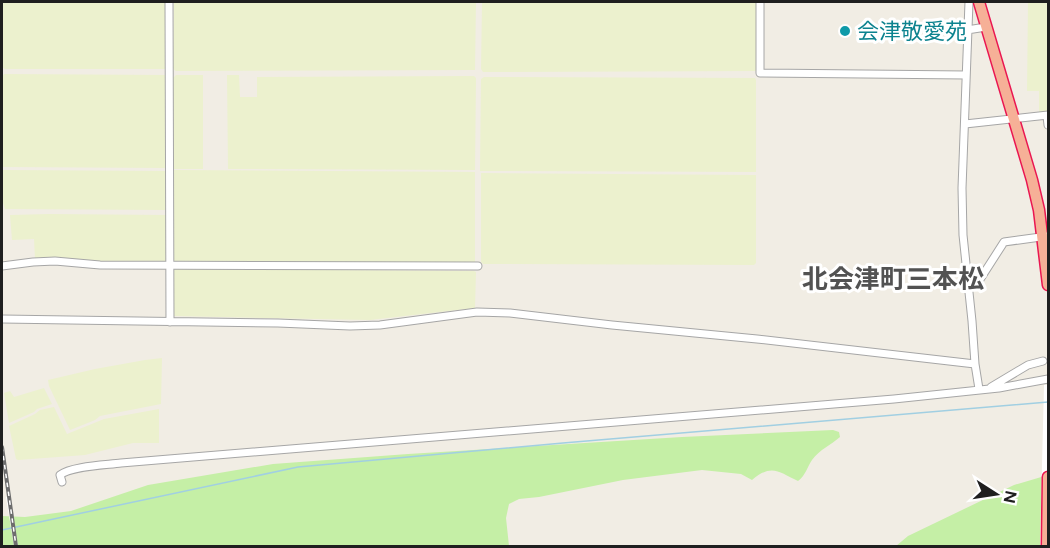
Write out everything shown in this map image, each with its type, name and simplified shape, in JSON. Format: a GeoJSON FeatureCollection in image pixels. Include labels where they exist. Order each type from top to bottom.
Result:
{"type":"FeatureCollection","features":[{"type":"Feature","properties":{"kind":"highway"},"geometry":{"type":"LineString","coordinates":[[979,2],[1015,120],[1046,236],[1048,285]]}},
{"type":"Feature","properties":{"kind":"highway"},"geometry":{"type":"LineString","coordinates":[[1047,546],[1048,477]]}},
{"type":"Feature","properties":{"kind":"street"},"geometry":{"type":"LineString","coordinates":[[170,2],[170,322]]}},
{"type":"Feature","properties":{"kind":"street"},"geometry":{"type":"LineString","coordinates":[[760,2],[760,73],[966,75]]}},
{"type":"Feature","properties":{"kind":"street"},"geometry":{"type":"LineString","coordinates":[[969,2],[963,235],[979,389]]}},
{"type":"Feature","properties":{"kind":"street"},"geometry":{"type":"LineString","coordinates":[[967,30],[986,27]]}},
{"type":"Feature","properties":{"kind":"street"},"geometry":{"type":"LineString","coordinates":[[965,124],[1048,116],[1048,125]]}},
{"type":"Feature","properties":{"kind":"street"},"geometry":{"type":"LineString","coordinates":[[968,288],[977,284],[1004,242],[1046,236]]}},
{"type":"Feature","properties":{"kind":"street"},"geometry":{"type":"LineString","coordinates":[[2,266],[46,261],[100,265],[170,266],[478,266]]}},
{"type":"Feature","properties":{"kind":"street"},"geometry":{"type":"LineString","coordinates":[[2,319],[350,326],[380,325],[477,312],[510,313],[975,364]]}},
{"type":"Feature","properties":{"kind":"street"},"geometry":{"type":"LineString","coordinates":[[989,389],[1028,365],[1043,361]]}},
{"type":"Feature","properties":{"kind":"street"},"geometry":{"type":"LineString","coordinates":[[62,482],[60,475],[63,472],[121,463],[894,399],[989,389],[1048,379]]}},
{"type":"Feature","properties":{"kind":"green space"},"geometry":{"type":"Polygon","coordinates":[[[3,2],[167,2],[166,69],[5,69],[2,67],[3,2]]]}},
{"type":"Feature","properties":{"kind":"green space"},"geometry":{"type":"Polygon","coordinates":[[[174,2],[476,2],[475,70],[176,71],[173,69],[174,2]]]}},
{"type":"Feature","properties":{"kind":"green space"},"geometry":{"type":"Polygon","coordinates":[[[482,2],[756,2],[756,71],[483,72],[481,69],[482,2]]]}},
{"type":"Feature","properties":{"kind":"green space"},"geometry":{"type":"Polygon","coordinates":[[[1028,2],[1048,2],[1048,112],[1039,113],[1039,91],[1027,91],[1028,2]]]}},
{"type":"Feature","properties":{"kind":"green space"},"geometry":{"type":"Polygon","coordinates":[[[4,74],[166,75],[167,168],[3,167],[2,77],[4,74]]]}},
{"type":"Feature","properties":{"kind":"green space"},"geometry":{"type":"Polygon","coordinates":[[[176,75],[203,75],[203,169],[174,169],[173,78],[176,75]]]}},
{"type":"Feature","properties":{"kind":"green space"},"geometry":{"type":"Polygon","coordinates":[[[227,75],[239,75],[240,97],[257,97],[257,77],[474,76],[476,78],[475,170],[228,169],[227,75]]]}},
{"type":"Feature","properties":{"kind":"green space"},"geometry":{"type":"Polygon","coordinates":[[[484,77],[755,78],[756,172],[480,171],[481,79],[484,77]]]}},
{"type":"Feature","properties":{"kind":"green space"},"geometry":{"type":"Polygon","coordinates":[[[3,170],[167,171],[167,210],[5,209],[3,170]]]}},
{"type":"Feature","properties":{"kind":"green space"},"geometry":{"type":"Polygon","coordinates":[[[173,170],[475,172],[475,263],[174,262],[173,170]]]}},
{"type":"Feature","properties":{"kind":"green space"},"geometry":{"type":"Polygon","coordinates":[[[481,173],[756,175],[756,263],[754,265],[483,264],[481,262],[481,173]]]}},
{"type":"Feature","properties":{"kind":"green space"},"geometry":{"type":"Polygon","coordinates":[[[10,215],[167,215],[166,263],[35,259],[34,239],[12,240],[10,215]]]}},
{"type":"Feature","properties":{"kind":"green space"},"geometry":{"type":"Polygon","coordinates":[[[175,269],[474,271],[476,272],[475,308],[370,320],[174,316],[175,269]]]}},
{"type":"Feature","properties":{"kind":"green space"},"geometry":{"type":"Polygon","coordinates":[[[162,358],[161,404],[100,416],[70,430],[48,380],[95,369],[162,358]]]}},
{"type":"Feature","properties":{"kind":"green space"},"geometry":{"type":"Polygon","coordinates":[[[44,388],[52,404],[9,423],[4,393],[10,391],[14,397],[44,388]]]}},
{"type":"Feature","properties":{"kind":"green space"},"geometry":{"type":"Polygon","coordinates":[[[54,407],[67,434],[104,419],[159,409],[159,443],[133,443],[85,455],[16,459],[9,426],[40,410],[54,407]]]}},
{"type":"Feature","properties":{"kind":"green space"},"geometry":{"type":"Polygon","coordinates":[[[833,430],[839,432],[840,437],[815,456],[798,481],[770,470],[752,480],[741,474],[702,470],[623,480],[519,499],[509,504],[506,518],[509,546],[2,546],[2,516],[25,517],[71,511],[148,485],[273,464],[682,437],[833,430]]]}},
{"type":"Feature","properties":{"kind":"green space"},"geometry":{"type":"Polygon","coordinates":[[[1048,475],[1048,546],[896,546],[908,536],[1014,485],[1048,475]]]}},
{"type":"Feature","properties":{"kind":"pier"},"geometry":{"type":"Polygon","coordinates":[[[1044,385],[1048,385],[1048,546],[1040,546],[1044,385]]]}},
{"type":"Feature","properties":{"kind":"pier"},"geometry":{"type":"Polygon","coordinates":[[[10,496],[18,546],[14,546],[6,497],[10,496]]]}},
{"type":"Feature","properties":{"kind":"waterway"},"geometry":{"type":"LineString","coordinates":[[2,530],[298,467],[1048,402]]}},
{"type":"Feature","properties":{"kind":"railway"},"geometry":{"type":"LineString","coordinates":[[2,447],[16,546]]}},
{"type":"Feature","properties":{"kind":"place","name":"会津敬愛苑"},"geometry":{"type":"Point","coordinates":[845,31]}},
{"type":"Feature","properties":{"kind":"district","name":"北会津町三本松"},"geometry":{"type":"Point","coordinates":[893,279]}}]}
